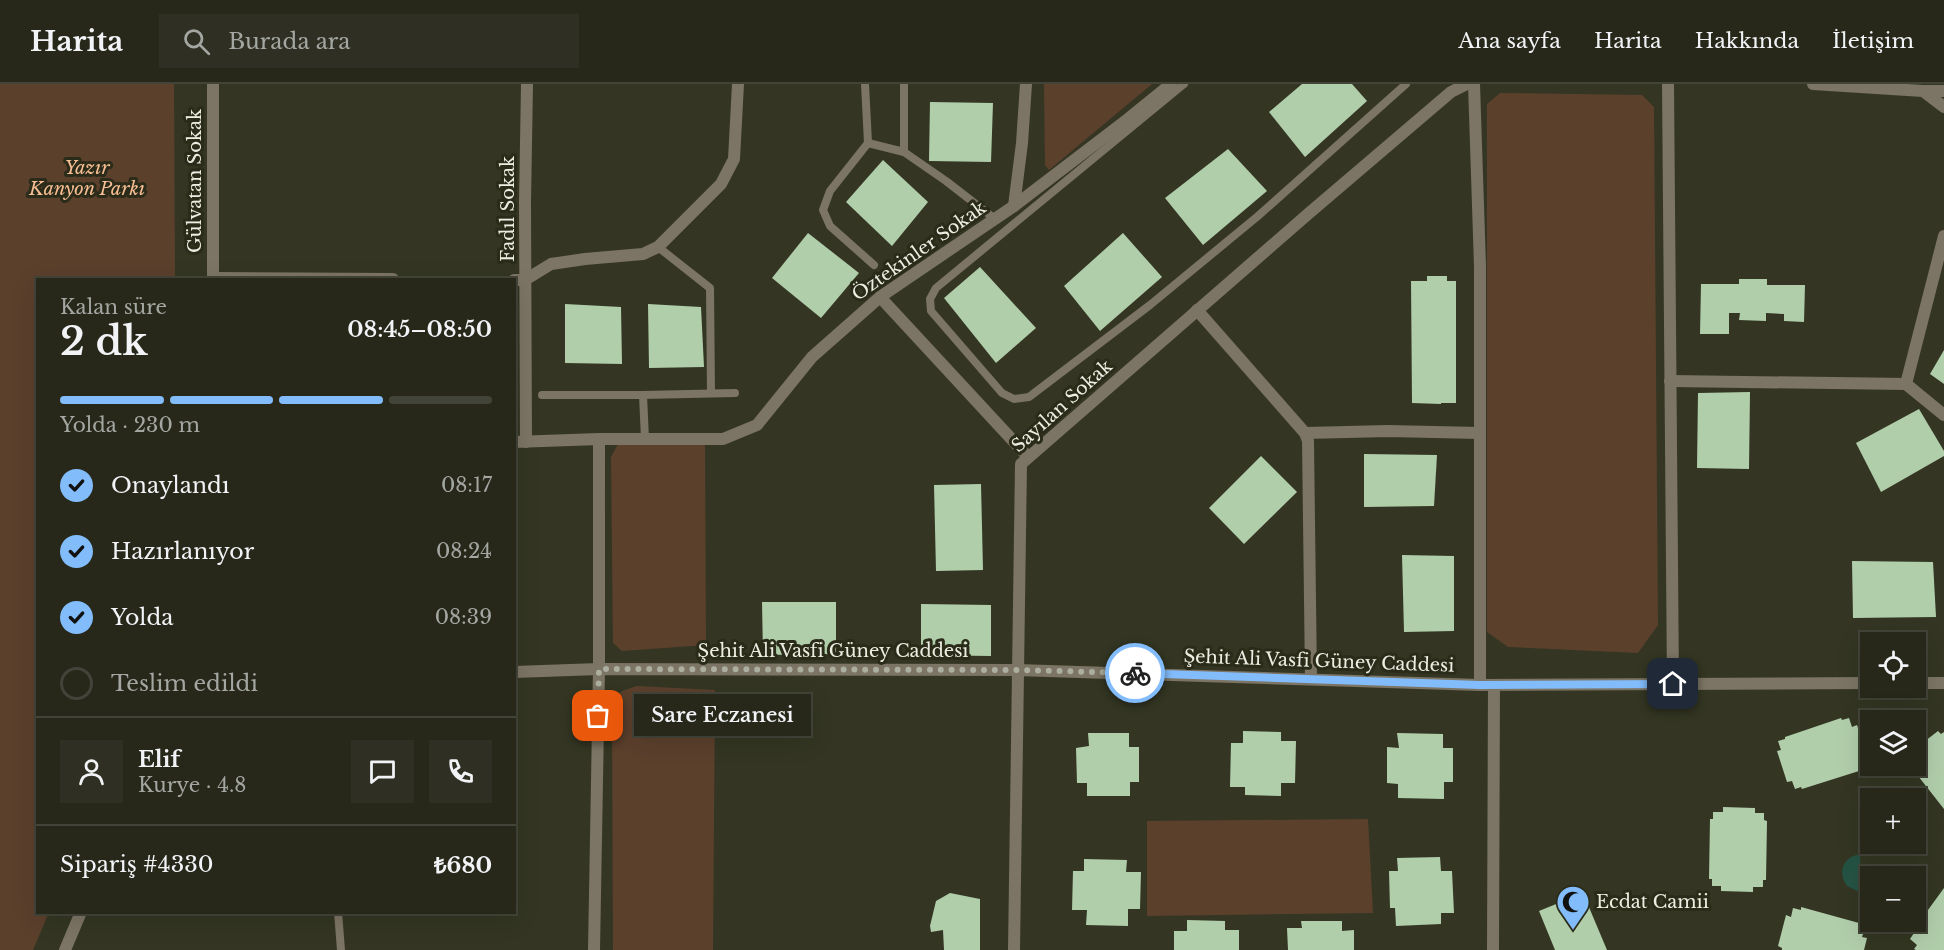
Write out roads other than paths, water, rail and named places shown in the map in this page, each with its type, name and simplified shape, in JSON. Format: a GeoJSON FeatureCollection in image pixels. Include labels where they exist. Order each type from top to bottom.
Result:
{"type":"FeatureCollection","features":[{"type":"Feature","properties":{"kind":"street","name":"Gülvatan Sokak"},"geometry":{"type":"LineString","coordinates":[[213,84],[213,278]]}},
{"type":"Feature","properties":{"kind":"street","name":"Fadıl Sokak"},"geometry":{"type":"LineString","coordinates":[[520,442],[520,280],[527,84]]}},
{"type":"Feature","properties":{"kind":"street"},"geometry":{"type":"LineString","coordinates":[[520,280],[551,264],[643,254],[658,247],[722,184],[734,159],[738,84]]}},
{"type":"Feature","properties":{"kind":"street"},"geometry":{"type":"LineString","coordinates":[[1014,206],[1026,84]]}},
{"type":"Feature","properties":{"kind":"street","name":"Öztekinler Sokak"},"geometry":{"type":"LineString","coordinates":[[520,442],[600,439],[723,439],[757,425],[812,357],[880,297],[1014,206],[1171,84]]}},
{"type":"Feature","properties":{"kind":"street","name":"Sayılan Sokak"},"geometry":{"type":"LineString","coordinates":[[1014,950],[1021,464],[1442,99],[1467,84]]}},
{"type":"Feature","properties":{"kind":"street"},"geometry":{"type":"LineString","coordinates":[[1474,84],[1480,266],[1480,685]]}},
{"type":"Feature","properties":{"kind":"street"},"geometry":{"type":"LineString","coordinates":[[1668,84],[1673,684]]}},
{"type":"Feature","properties":{"kind":"street"},"geometry":{"type":"LineString","coordinates":[[1813,84],[1944,91]]}},
{"type":"Feature","properties":{"kind":"street"},"geometry":{"type":"LineString","coordinates":[[1923,91],[1944,107]]}},
{"type":"Feature","properties":{"kind":"street"},"geometry":{"type":"LineString","coordinates":[[1906,384],[1944,236]]}},
{"type":"Feature","properties":{"kind":"street"},"geometry":{"type":"LineString","coordinates":[[880,297],[1028,457]]}},
{"type":"Feature","properties":{"kind":"street"},"geometry":{"type":"LineString","coordinates":[[1197,310],[1305,432],[1308,441],[1311,679]]}},
{"type":"Feature","properties":{"kind":"street"},"geometry":{"type":"LineString","coordinates":[[1670,381],[1906,384],[1944,414]]}},
{"type":"Feature","properties":{"kind":"street"},"geometry":{"type":"LineString","coordinates":[[1305,432],[1480,433]]}},
{"type":"Feature","properties":{"kind":"street"},"geometry":{"type":"LineString","coordinates":[[594,950],[600,439]]}},
{"type":"Feature","properties":{"kind":"street","name":"Şehit Ali Vasfi Güney Caddesi"},"geometry":{"type":"LineString","coordinates":[[516,672],[599,669],[1017,670],[1480,685],[1860,683]]}},
{"type":"Feature","properties":{"kind":"street"},"geometry":{"type":"LineString","coordinates":[[1926,683],[1944,683]]}},
{"type":"Feature","properties":{"kind":"street"},"geometry":{"type":"LineString","coordinates":[[1493,950],[1494,685]]}},
{"type":"Feature","properties":{"kind":"street"},"geometry":{"type":"LineString","coordinates":[[65,950],[80,914]]}},
{"type":"Feature","properties":{"kind":"lane"},"geometry":{"type":"LineString","coordinates":[[865,84],[868,143],[830,190],[823,210],[830,226],[874,264]]}},
{"type":"Feature","properties":{"kind":"lane"},"geometry":{"type":"LineString","coordinates":[[1184,84],[936,288],[930,299],[931,311],[1002,393],[1014,399],[1029,398],[1141,312],[1258,216],[1406,84]]}},
{"type":"Feature","properties":{"kind":"lane"},"geometry":{"type":"LineString","coordinates":[[904,85],[904,152]]}},
{"type":"Feature","properties":{"kind":"lane"},"geometry":{"type":"LineString","coordinates":[[868,143],[904,152],[946,180],[995,219]]}},
{"type":"Feature","properties":{"kind":"lane"},"geometry":{"type":"LineString","coordinates":[[658,247],[710,288],[711,393]]}},
{"type":"Feature","properties":{"kind":"lane"},"geometry":{"type":"LineString","coordinates":[[542,395],[735,393]]}},
{"type":"Feature","properties":{"kind":"lane"},"geometry":{"type":"LineString","coordinates":[[643,395],[645,439]]}},
{"type":"Feature","properties":{"kind":"lane"},"geometry":{"type":"LineString","coordinates":[[338,914],[341,950]]}},
{"type":"Feature","properties":{"kind":"place","name":"Sare Eczanesi"},"geometry":{"type":"Point","coordinates":[598,716]}},
{"type":"Feature","properties":{"kind":"place","name":"Ecdat Camii"},"geometry":{"type":"Point","coordinates":[1573,931]}},
{"type":"Feature","properties":{"kind":"park label","name":"Yazır Kanyon Parkı"},"geometry":{"type":"Point","coordinates":[87,178]}}]}
